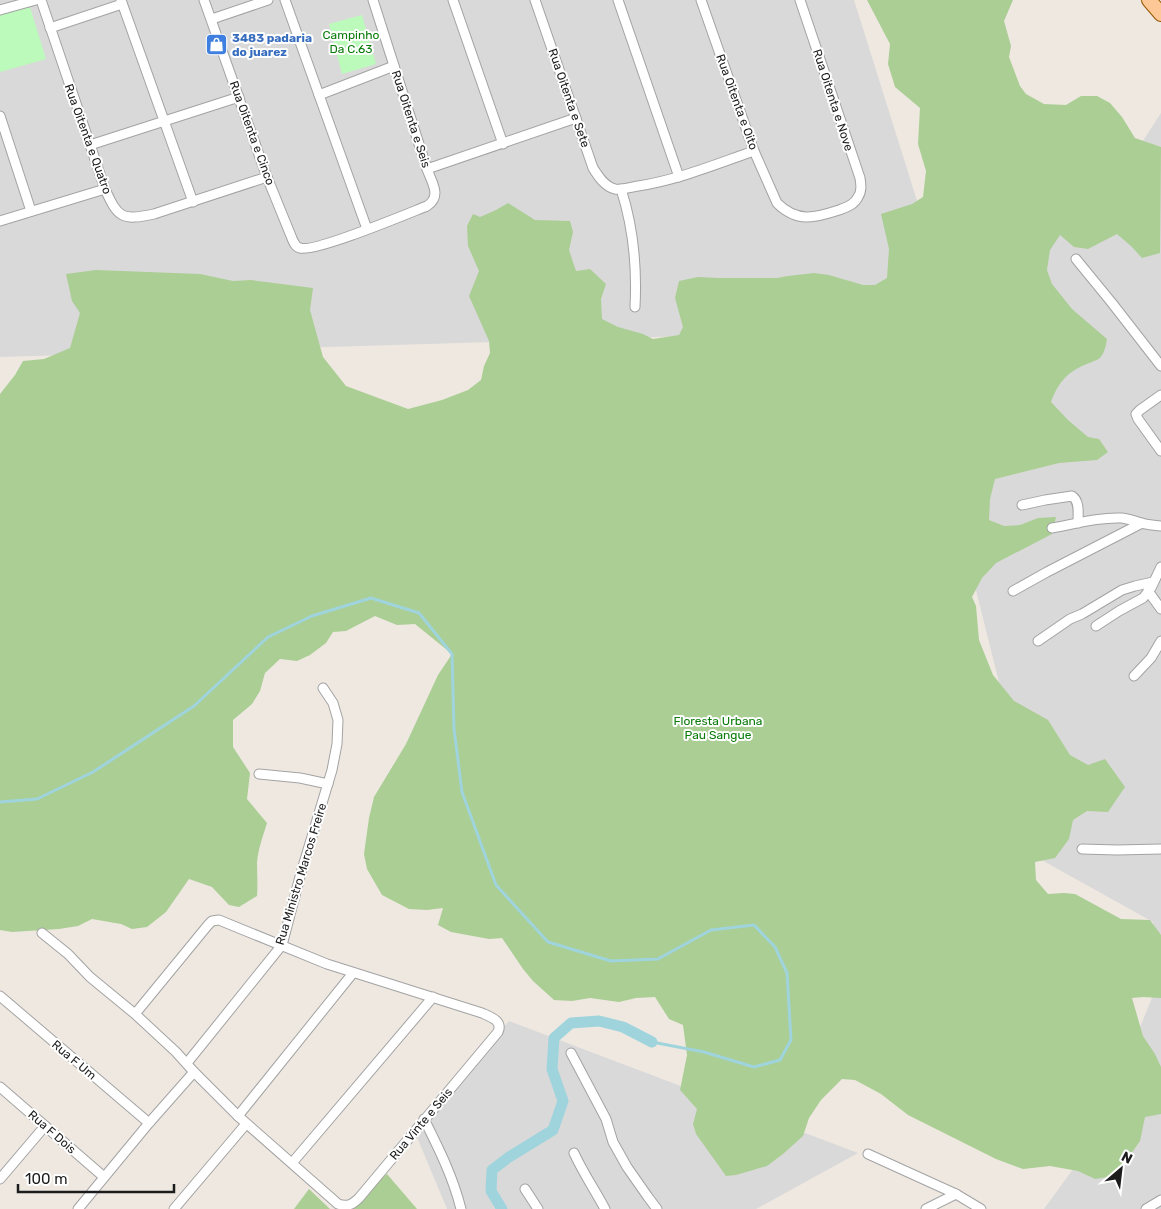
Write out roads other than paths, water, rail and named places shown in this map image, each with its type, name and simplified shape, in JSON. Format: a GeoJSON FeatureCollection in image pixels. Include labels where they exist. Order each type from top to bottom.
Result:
{"type":"FeatureCollection","features":[{"type":"Feature","properties":{"kind":"main road"},"geometry":{"type":"LineString","coordinates":[[1149,0],[1161,14]]}},
{"type":"Feature","properties":{"kind":"street"},"geometry":{"type":"LineString","coordinates":[[0,10],[36,0]]}},
{"type":"Feature","properties":{"kind":"street","name":"Rua Oitenta e Quatro"},"geometry":{"type":"LineString","coordinates":[[40,0],[105,189],[113,206],[123,216],[131,217],[154,214],[268,177]]}},
{"type":"Feature","properties":{"kind":"street","name":"Rua Oitenta e Cinco"},"geometry":{"type":"LineString","coordinates":[[204,0],[290,236],[295,244],[300,248],[310,248],[328,244],[367,230]]}},
{"type":"Feature","properties":{"kind":"street"},"geometry":{"type":"LineString","coordinates":[[212,19],[268,0]]}},
{"type":"Feature","properties":{"kind":"street"},"geometry":{"type":"LineString","coordinates":[[285,0],[367,230]]}},
{"type":"Feature","properties":{"kind":"street","name":"Rua Oitenta e Seis"},"geometry":{"type":"LineString","coordinates":[[367,230],[427,206],[435,198],[435,191],[373,0]]}},
{"type":"Feature","properties":{"kind":"street"},"geometry":{"type":"LineString","coordinates":[[453,0],[503,144]]}},
{"type":"Feature","properties":{"kind":"street","name":"Rua Oitenta e Sete"},"geometry":{"type":"LineString","coordinates":[[535,0],[593,168],[606,184],[618,189]]}},
{"type":"Feature","properties":{"kind":"street"},"geometry":{"type":"LineString","coordinates":[[618,0],[679,177]]}},
{"type":"Feature","properties":{"kind":"street","name":"Rua Oitenta e Oito"},"geometry":{"type":"LineString","coordinates":[[701,0],[754,151],[777,203]]}},
{"type":"Feature","properties":{"kind":"street","name":"Rua Oitenta e Nove"},"geometry":{"type":"LineString","coordinates":[[777,203],[783,209],[793,214],[807,218],[822,216],[852,205],[860,193],[860,178],[800,0]]}},
{"type":"Feature","properties":{"kind":"street"},"geometry":{"type":"LineString","coordinates":[[50,28],[122,2],[193,202]]}},
{"type":"Feature","properties":{"kind":"street"},"geometry":{"type":"LineString","coordinates":[[319,95],[394,66]]}},
{"type":"Feature","properties":{"kind":"street"},"geometry":{"type":"LineString","coordinates":[[90,145],[240,97]]}},
{"type":"Feature","properties":{"kind":"street"},"geometry":{"type":"LineString","coordinates":[[0,116],[32,211]]}},
{"type":"Feature","properties":{"kind":"street"},"geometry":{"type":"LineString","coordinates":[[427,169],[576,118]]}},
{"type":"Feature","properties":{"kind":"street"},"geometry":{"type":"LineString","coordinates":[[635,307],[635,268],[628,216],[618,189],[652,184],[679,177],[754,151]]}},
{"type":"Feature","properties":{"kind":"street"},"geometry":{"type":"LineString","coordinates":[[0,220],[105,189]]}},
{"type":"Feature","properties":{"kind":"street"},"geometry":{"type":"LineString","coordinates":[[1076,259],[1161,366]]}},
{"type":"Feature","properties":{"kind":"street"},"geometry":{"type":"LineString","coordinates":[[1161,395],[1136,414],[1138,419],[1158,439],[1161,451]]}},
{"type":"Feature","properties":{"kind":"street"},"geometry":{"type":"LineString","coordinates":[[1022,505],[1072,496],[1077,501],[1078,523]]}},
{"type":"Feature","properties":{"kind":"street"},"geometry":{"type":"LineString","coordinates":[[1052,528],[1087,520],[1120,518],[1161,526]]}},
{"type":"Feature","properties":{"kind":"street"},"geometry":{"type":"LineString","coordinates":[[1013,591],[1142,523]]}},
{"type":"Feature","properties":{"kind":"street"},"geometry":{"type":"LineString","coordinates":[[1096,626],[1119,610],[1139,601],[1148,592],[1161,567]]}},
{"type":"Feature","properties":{"kind":"street"},"geometry":{"type":"LineString","coordinates":[[1038,641],[1070,619],[1122,590],[1153,582]]}},
{"type":"Feature","properties":{"kind":"street"},"geometry":{"type":"LineString","coordinates":[[1148,592],[1161,609]]}},
{"type":"Feature","properties":{"kind":"street"},"geometry":{"type":"LineString","coordinates":[[1134,676],[1151,658],[1161,642]]}},
{"type":"Feature","properties":{"kind":"street","name":"Rua Ministro Marcos Freire"},"geometry":{"type":"LineString","coordinates":[[187,1063],[282,945],[300,873],[332,770],[337,744],[338,720],[333,703],[323,688]]}},
{"type":"Feature","properties":{"kind":"street"},"geometry":{"type":"LineString","coordinates":[[259,774],[300,778],[328,784]]}},
{"type":"Feature","properties":{"kind":"street"},"geometry":{"type":"LineString","coordinates":[[1082,849],[1161,849]]}},
{"type":"Feature","properties":{"kind":"street"},"geometry":{"type":"LineString","coordinates":[[42,933],[68,954],[90,977],[135,1014],[176,1052],[246,1124],[292,1163],[433,997],[353,973],[219,920],[212,922],[135,1014]]}},
{"type":"Feature","properties":{"kind":"street"},"geometry":{"type":"LineString","coordinates":[[238,1116],[353,973]]}},
{"type":"Feature","properties":{"kind":"street","name":"Rua F Um"},"geometry":{"type":"LineString","coordinates":[[0,996],[149,1123]]}},
{"type":"Feature","properties":{"kind":"street","name":"Rua Vinte e Seis"},"geometry":{"type":"LineString","coordinates":[[292,1163],[338,1204],[344,1206],[354,1203],[500,1029],[498,1022],[482,1013],[433,997]]}},
{"type":"Feature","properties":{"kind":"street"},"geometry":{"type":"LineString","coordinates":[[571,1052],[606,1119],[613,1142],[632,1174],[657,1209]]}},
{"type":"Feature","properties":{"kind":"street"},"geometry":{"type":"LineString","coordinates":[[78,1209],[194,1072]]}},
{"type":"Feature","properties":{"kind":"street","name":"Rua F Dois"},"geometry":{"type":"LineString","coordinates":[[0,1087],[104,1177]]}},
{"type":"Feature","properties":{"kind":"street"},"geometry":{"type":"LineString","coordinates":[[424,1120],[456,1188],[461,1209]]}},
{"type":"Feature","properties":{"kind":"street"},"geometry":{"type":"LineString","coordinates":[[174,1209],[246,1124]]}},
{"type":"Feature","properties":{"kind":"street"},"geometry":{"type":"LineString","coordinates":[[0,1179],[45,1126]]}},
{"type":"Feature","properties":{"kind":"street"},"geometry":{"type":"LineString","coordinates":[[574,1153],[582,1171],[596,1191],[605,1209]]}},
{"type":"Feature","properties":{"kind":"street"},"geometry":{"type":"LineString","coordinates":[[868,1154],[956,1194],[981,1209]]}},
{"type":"Feature","properties":{"kind":"street"},"geometry":{"type":"LineString","coordinates":[[525,1189],[538,1209]]}},
{"type":"Feature","properties":{"kind":"street"},"geometry":{"type":"LineString","coordinates":[[926,1209],[956,1194]]}},
{"type":"Feature","properties":{"kind":"street"},"geometry":{"type":"LineString","coordinates":[[1146,1209],[1161,1200]]}},
{"type":"Feature","properties":{"kind":"waterway"},"geometry":{"type":"LineString","coordinates":[[0,802],[37,799],[93,772],[194,706],[268,637],[312,616],[371,598],[419,613],[452,654],[454,729],[462,792],[496,885],[548,942],[611,961],[658,959],[711,930],[754,925],[775,947],[787,973],[791,1040],[780,1060],[754,1067],[704,1052],[652,1042]]}},
{"type":"Feature","properties":{"kind":"waterway"},"geometry":{"type":"LineString","coordinates":[[502,1209],[491,1191],[492,1170],[509,1157],[553,1130],[563,1101],[552,1069],[554,1038],[571,1023],[599,1021],[623,1027],[652,1042]]}},
{"type":"Feature","properties":{"kind":"place","name":"3483 padaria do juarez"},"geometry":{"type":"Point","coordinates":[216,45]}},
{"type":"Feature","properties":{"kind":"park label","name":"Campinho Da C.63"},"geometry":{"type":"Point","coordinates":[351,42]}},
{"type":"Feature","properties":{"kind":"park label","name":"Floresta Urbana Pau Sangue"},"geometry":{"type":"Point","coordinates":[718,728]}}]}
